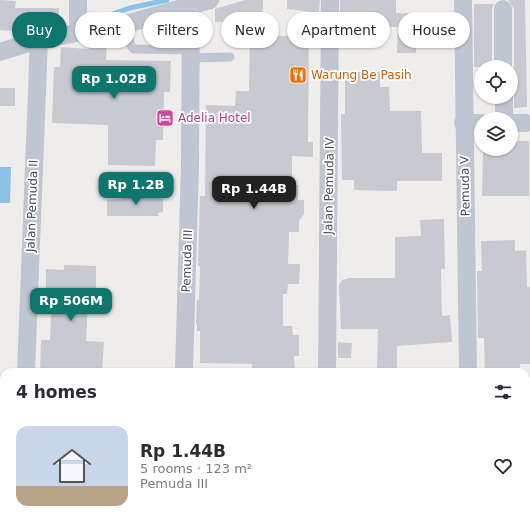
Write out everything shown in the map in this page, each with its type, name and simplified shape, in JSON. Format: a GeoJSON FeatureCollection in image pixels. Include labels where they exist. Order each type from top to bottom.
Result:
{"type":"FeatureCollection","features":[{"type":"Feature","properties":{"kind":"street"},"geometry":{"type":"LineString","coordinates":[[78,0],[78,12]]}},
{"type":"Feature","properties":{"kind":"street"},"geometry":{"type":"LineString","coordinates":[[135,21],[210,0]]}},
{"type":"Feature","properties":{"kind":"street","name":"Jalan Pemuda IV"},"geometry":{"type":"LineString","coordinates":[[326,368],[330,0]]}},
{"type":"Feature","properties":{"kind":"street","name":"Pemuda V"},"geometry":{"type":"LineString","coordinates":[[463,0],[472,123],[468,368]]}},
{"type":"Feature","properties":{"kind":"street","name":"Pemuda III"},"geometry":{"type":"LineString","coordinates":[[184,368],[191,5]]}},
{"type":"Feature","properties":{"kind":"street"},"geometry":{"type":"LineString","coordinates":[[502,9],[503,60]]}},
{"type":"Feature","properties":{"kind":"street"},"geometry":{"type":"LineString","coordinates":[[0,52],[13,48]]}},
{"type":"Feature","properties":{"kind":"street","name":"Jalan Pemuda II"},"geometry":{"type":"LineString","coordinates":[[26,368],[39,48]]}},
{"type":"Feature","properties":{"kind":"lane"},"geometry":{"type":"LineString","coordinates":[[133,48],[230,57]]}},
{"type":"Feature","properties":{"kind":"water"},"geometry":{"type":"Polygon","coordinates":[[[0,167],[11,167],[10,203],[0,203],[0,167]]]}},
{"type":"Feature","properties":{"kind":"building"},"geometry":{"type":"Polygon","coordinates":[[[0,0],[16,1],[15,8],[59,8],[59,12],[12,12],[12,31],[0,30],[0,0]]]}},
{"type":"Feature","properties":{"kind":"building"},"geometry":{"type":"Polygon","coordinates":[[[245,0],[263,0],[262,12],[221,12],[221,22],[215,22],[215,9],[245,0]]]}},
{"type":"Feature","properties":{"kind":"building"},"geometry":{"type":"Polygon","coordinates":[[[287,0],[320,0],[319,12],[287,9],[287,0]]]}},
{"type":"Feature","properties":{"kind":"building"},"geometry":{"type":"Polygon","coordinates":[[[340,0],[396,0],[398,27],[390,27],[390,12],[340,12],[340,0]]]}},
{"type":"Feature","properties":{"kind":"building"},"geometry":{"type":"Polygon","coordinates":[[[508,0],[525,0],[527,107],[514,108],[514,104],[518,104],[518,60],[514,60],[514,9],[508,0]]]}},
{"type":"Feature","properties":{"kind":"building"},"geometry":{"type":"Polygon","coordinates":[[[474,4],[494,4],[492,9],[492,60],[474,60],[474,4]]]}},
{"type":"Feature","properties":{"kind":"building"},"geometry":{"type":"Polygon","coordinates":[[[398,27],[398,48],[416,48],[416,53],[397,53],[398,27]]]}},
{"type":"Feature","properties":{"kind":"building"},"geometry":{"type":"Polygon","coordinates":[[[279,36],[287,36],[287,48],[309,48],[308,142],[313,142],[313,157],[292,156],[292,185],[298,185],[298,200],[304,200],[304,214],[299,221],[299,232],[289,232],[288,264],[300,264],[299,284],[288,284],[287,294],[283,294],[283,326],[292,326],[293,335],[299,335],[299,356],[294,356],[295,368],[252,368],[252,364],[200,363],[200,331],[197,331],[196,324],[197,300],[199,300],[200,266],[198,266],[200,196],[205,196],[206,105],[235,106],[236,91],[249,91],[250,48],[279,48],[279,36]]]}},
{"type":"Feature","properties":{"kind":"building"},"geometry":{"type":"Polygon","coordinates":[[[61,48],[107,48],[106,60],[171,61],[170,92],[164,92],[163,140],[156,140],[155,166],[108,165],[108,125],[52,123],[54,67],[60,67],[61,48]]]}},
{"type":"Feature","properties":{"kind":"building"},"geometry":{"type":"Polygon","coordinates":[[[353,72],[380,72],[380,87],[389,87],[390,111],[421,111],[422,153],[442,153],[442,181],[397,181],[397,191],[354,190],[354,180],[342,180],[341,114],[345,114],[345,80],[353,80],[353,72]]]}},
{"type":"Feature","properties":{"kind":"building"},"geometry":{"type":"Polygon","coordinates":[[[0,88],[15,88],[15,106],[0,106],[0,88]]]}},
{"type":"Feature","properties":{"kind":"building"},"geometry":{"type":"Polygon","coordinates":[[[518,141],[529,141],[529,196],[482,196],[483,156],[518,156],[518,141]]]}},
{"type":"Feature","properties":{"kind":"building"},"geometry":{"type":"Polygon","coordinates":[[[122,194],[159,194],[159,199],[163,199],[163,212],[158,213],[159,216],[107,216],[107,200],[122,199],[122,194]]]}},
{"type":"Feature","properties":{"kind":"building"},"geometry":{"type":"Polygon","coordinates":[[[444,219],[445,269],[441,269],[442,316],[450,315],[452,342],[397,346],[397,368],[377,368],[378,329],[341,329],[339,285],[342,280],[348,278],[395,278],[395,237],[421,236],[420,220],[444,219]]]}},
{"type":"Feature","properties":{"kind":"building"},"geometry":{"type":"Polygon","coordinates":[[[515,240],[515,251],[526,250],[527,287],[530,287],[530,364],[520,364],[520,368],[485,368],[484,338],[478,338],[477,271],[482,271],[481,241],[515,240]]]}},
{"type":"Feature","properties":{"kind":"building"},"geometry":{"type":"Polygon","coordinates":[[[64,265],[96,266],[96,300],[88,300],[86,341],[104,342],[102,368],[40,368],[41,340],[50,340],[52,291],[46,291],[46,269],[64,270],[64,265]]]}},
{"type":"Feature","properties":{"kind":"building"},"geometry":{"type":"Polygon","coordinates":[[[338,342],[352,343],[351,358],[338,358],[338,342]]]}},
{"type":"Feature","properties":{"kind":"waterway"},"geometry":{"type":"LineString","coordinates":[[118,12],[167,0]]}},
{"type":"Feature","properties":{"kind":"place","name":"Warung Be Pasih"},"geometry":{"type":"Point","coordinates":[298,75]}},
{"type":"Feature","properties":{"kind":"place","name":"Adelia Hotel"},"geometry":{"type":"Point","coordinates":[165,118]}}]}
